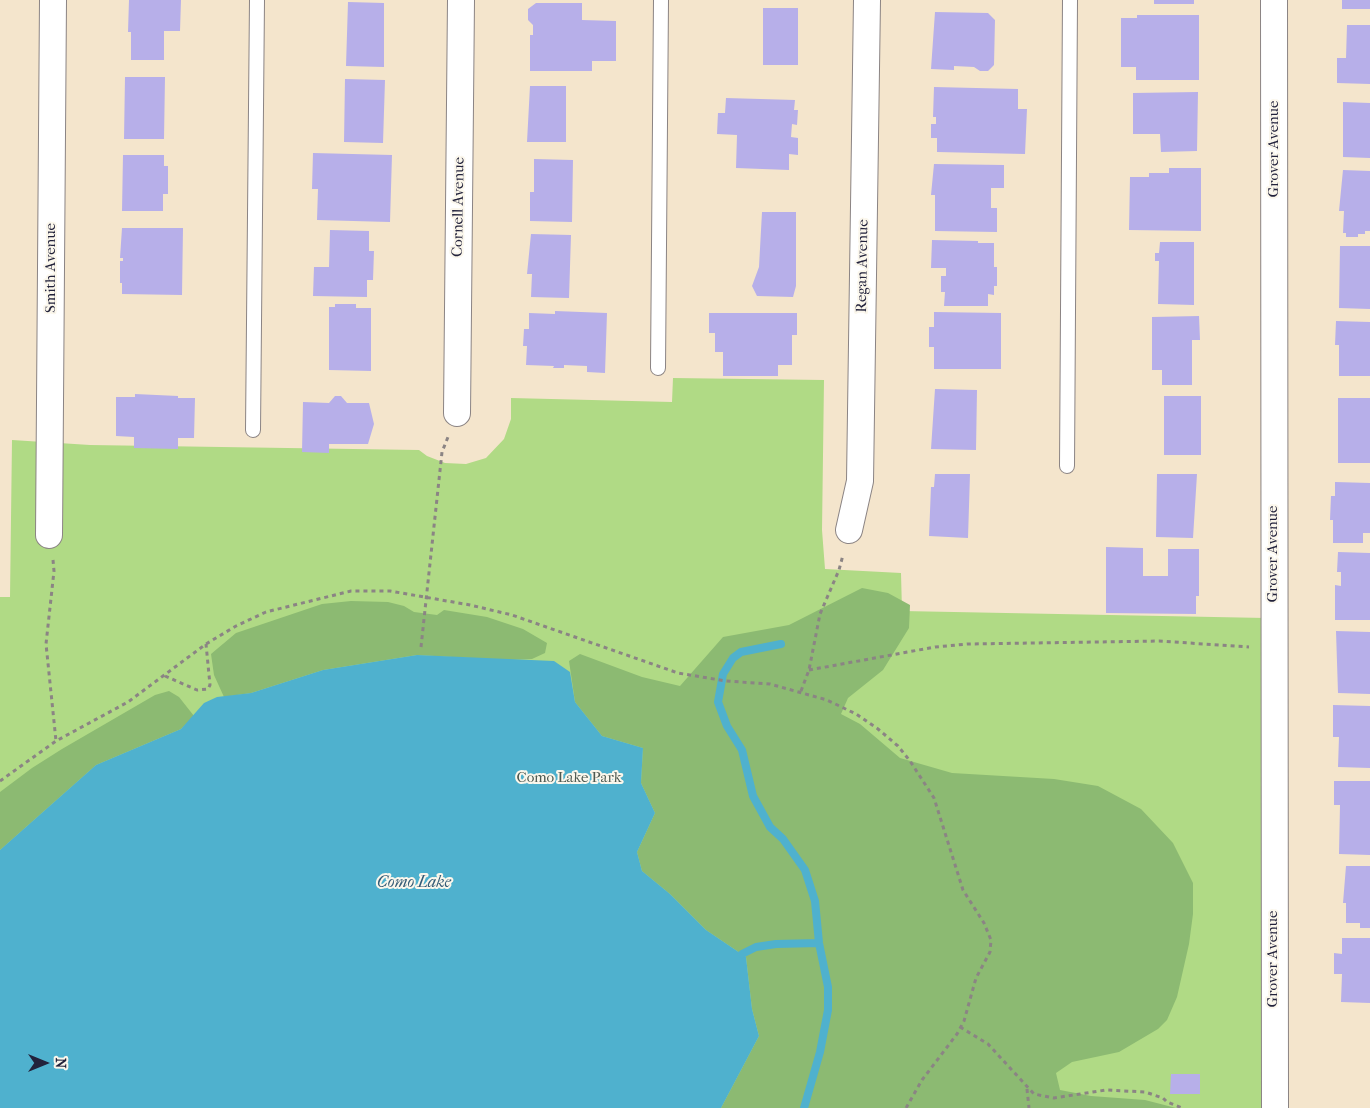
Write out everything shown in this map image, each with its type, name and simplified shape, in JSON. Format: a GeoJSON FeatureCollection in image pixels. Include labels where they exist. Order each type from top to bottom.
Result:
{"type":"FeatureCollection","features":[{"type":"Feature","properties":{"kind":"street","name":"Smith Avenue"},"geometry":{"type":"LineString","coordinates":[[49,535],[53,0]]}},
{"type":"Feature","properties":{"kind":"street","name":"Cornell Avenue"},"geometry":{"type":"LineString","coordinates":[[457,413],[461,0]]}},
{"type":"Feature","properties":{"kind":"street","name":"Regan Avenue"},"geometry":{"type":"LineString","coordinates":[[849,530],[860,481],[867,0]]}},
{"type":"Feature","properties":{"kind":"street","name":"Grover Avenue"},"geometry":{"type":"LineString","coordinates":[[1274,0],[1275,1108]]}},
{"type":"Feature","properties":{"kind":"lane"},"geometry":{"type":"LineString","coordinates":[[253,430],[256,0]]}},
{"type":"Feature","properties":{"kind":"lane"},"geometry":{"type":"LineString","coordinates":[[658,368],[661,0]]}},
{"type":"Feature","properties":{"kind":"lane"},"geometry":{"type":"LineString","coordinates":[[1067,466],[1070,0]]}},
{"type":"Feature","properties":{"kind":"path"},"geometry":{"type":"LineString","coordinates":[[421,647],[442,452],[457,413]]}},
{"type":"Feature","properties":{"kind":"path"},"geometry":{"type":"LineString","coordinates":[[800,692],[809,670],[820,614],[839,570],[849,530]]}},
{"type":"Feature","properties":{"kind":"path"},"geometry":{"type":"LineString","coordinates":[[49,535],[54,571],[46,644],[56,741]]}},
{"type":"Feature","properties":{"kind":"path"},"geometry":{"type":"LineString","coordinates":[[0,781],[56,741],[128,702],[206,644],[236,626],[266,612],[330,596],[374,590],[426,596],[512,615],[678,673],[726,681],[770,684],[827,700],[856,714],[878,729],[898,746],[910,761],[934,798],[963,890],[984,923],[991,940],[990,952],[976,978],[960,1028],[922,1080],[906,1108]]}},
{"type":"Feature","properties":{"kind":"path"},"geometry":{"type":"LineString","coordinates":[[809,670],[935,647],[968,644],[1159,641],[1255,648]]}},
{"type":"Feature","properties":{"kind":"path"},"geometry":{"type":"LineString","coordinates":[[165,676],[197,690],[208,689],[210,685],[206,644]]}},
{"type":"Feature","properties":{"kind":"path"},"geometry":{"type":"LineString","coordinates":[[960,1028],[988,1044],[1034,1094],[1054,1098],[1106,1090],[1145,1092],[1163,1098],[1182,1108]]}},
{"type":"Feature","properties":{"kind":"path"},"geometry":{"type":"LineString","coordinates":[[1027,1088],[1029,1108]]}},
{"type":"Feature","properties":{"kind":"green space","name":"Como Lake Park"},"geometry":{"type":"Polygon","coordinates":[[[673,378],[824,380],[822,530],[825,569],[901,573],[902,611],[1266,618],[1262,1108],[0,1108],[0,597],[10,597],[12,440],[90,445],[419,450],[427,456],[445,463],[466,464],[486,458],[504,439],[511,419],[511,398],[672,402],[673,378]]]}},
{"type":"Feature","properties":{"kind":"green space"},"geometry":{"type":"Polygon","coordinates":[[[862,588],[888,593],[910,605],[909,628],[883,670],[848,698],[841,714],[860,724],[900,758],[952,773],[1054,779],[1098,786],[1141,809],[1173,843],[1193,883],[1193,914],[1189,944],[1177,997],[1167,1020],[1158,1029],[1119,1052],[1072,1062],[1056,1073],[1060,1090],[1091,1096],[1145,1100],[1176,1108],[721,1108],[759,1036],[752,1009],[746,957],[706,930],[670,894],[642,871],[637,852],[655,813],[641,783],[643,748],[602,736],[575,702],[569,661],[580,654],[642,677],[680,686],[723,637],[789,625],[862,588]]]}},
{"type":"Feature","properties":{"kind":"green space"},"geometry":{"type":"Polygon","coordinates":[[[351,601],[388,602],[404,606],[414,612],[437,615],[444,610],[487,617],[523,629],[547,643],[545,653],[532,659],[506,660],[417,655],[323,670],[251,693],[224,697],[214,675],[211,654],[236,633],[322,604],[351,601]]]}},
{"type":"Feature","properties":{"kind":"green space"},"geometry":{"type":"Polygon","coordinates":[[[169,691],[179,697],[194,716],[181,729],[96,765],[0,850],[0,792],[62,749],[155,695],[169,691]]]}},
{"type":"Feature","properties":{"kind":"water","name":"Como Lake"},"geometry":{"type":"Polygon","coordinates":[[[417,655],[554,661],[570,672],[575,702],[602,736],[643,748],[641,783],[655,813],[637,852],[642,871],[670,894],[706,930],[746,957],[752,1009],[759,1036],[721,1108],[0,1108],[0,850],[96,765],[181,729],[204,703],[217,697],[251,693],[323,670],[417,655]]]}},
{"type":"Feature","properties":{"kind":"building"},"geometry":{"type":"Polygon","coordinates":[[[129,0],[181,0],[180,31],[164,31],[164,60],[131,60],[131,32],[128,32],[129,0]]]}},
{"type":"Feature","properties":{"kind":"building"},"geometry":{"type":"Polygon","coordinates":[[[1154,0],[1194,0],[1194,4],[1154,4],[1154,0]]]}},
{"type":"Feature","properties":{"kind":"building"},"geometry":{"type":"Polygon","coordinates":[[[1342,0],[1370,0],[1370,9],[1342,9],[1342,0]]]}},
{"type":"Feature","properties":{"kind":"building"},"geometry":{"type":"Polygon","coordinates":[[[348,2],[384,3],[384,67],[346,66],[348,2]]]}},
{"type":"Feature","properties":{"kind":"building"},"geometry":{"type":"Polygon","coordinates":[[[536,3],[582,3],[582,20],[616,21],[616,61],[592,61],[592,71],[530,71],[530,35],[533,35],[533,25],[528,20],[528,9],[536,3]]]}},
{"type":"Feature","properties":{"kind":"building"},"geometry":{"type":"Polygon","coordinates":[[[763,8],[798,8],[798,65],[763,65],[763,8]]]}},
{"type":"Feature","properties":{"kind":"building"},"geometry":{"type":"Polygon","coordinates":[[[935,12],[988,13],[995,20],[994,65],[988,71],[980,71],[974,67],[954,66],[954,70],[931,69],[935,12]]]}},
{"type":"Feature","properties":{"kind":"building"},"geometry":{"type":"Polygon","coordinates":[[[1137,15],[1199,15],[1199,80],[1136,80],[1136,67],[1121,67],[1121,18],[1137,18],[1137,15]]]}},
{"type":"Feature","properties":{"kind":"building"},"geometry":{"type":"Polygon","coordinates":[[[1347,25],[1370,25],[1370,84],[1337,83],[1337,58],[1346,58],[1347,25]]]}},
{"type":"Feature","properties":{"kind":"building"},"geometry":{"type":"Polygon","coordinates":[[[125,77],[165,77],[164,139],[124,139],[125,77]]]}},
{"type":"Feature","properties":{"kind":"building"},"geometry":{"type":"Polygon","coordinates":[[[345,79],[385,80],[383,143],[344,142],[345,79]]]}},
{"type":"Feature","properties":{"kind":"building"},"geometry":{"type":"Polygon","coordinates":[[[530,86],[566,86],[566,142],[527,142],[530,86]]]}},
{"type":"Feature","properties":{"kind":"building"},"geometry":{"type":"Polygon","coordinates":[[[934,87],[1018,89],[1018,109],[1027,109],[1025,154],[937,152],[937,138],[931,138],[931,124],[936,124],[936,117],[933,117],[934,87]]]}},
{"type":"Feature","properties":{"kind":"building"},"geometry":{"type":"Polygon","coordinates":[[[1198,92],[1197,151],[1161,152],[1160,134],[1133,134],[1133,93],[1198,92]]]}},
{"type":"Feature","properties":{"kind":"building"},"geometry":{"type":"Polygon","coordinates":[[[726,98],[795,100],[794,110],[798,110],[797,125],[792,124],[791,137],[798,138],[798,155],[789,154],[789,170],[736,168],[737,135],[717,134],[718,113],[725,113],[726,98]]]}},
{"type":"Feature","properties":{"kind":"building"},"geometry":{"type":"Polygon","coordinates":[[[1343,102],[1370,103],[1370,158],[1343,157],[1343,102]]]}},
{"type":"Feature","properties":{"kind":"building"},"geometry":{"type":"Polygon","coordinates":[[[313,153],[392,155],[390,222],[317,220],[318,189],[312,189],[313,153]]]}},
{"type":"Feature","properties":{"kind":"building"},"geometry":{"type":"Polygon","coordinates":[[[123,155],[164,155],[164,166],[168,166],[168,194],[163,194],[163,211],[122,211],[123,155]]]}},
{"type":"Feature","properties":{"kind":"building"},"geometry":{"type":"Polygon","coordinates":[[[534,159],[573,160],[572,222],[530,221],[530,192],[534,192],[534,159]]]}},
{"type":"Feature","properties":{"kind":"building"},"geometry":{"type":"Polygon","coordinates":[[[934,164],[1004,165],[1004,188],[991,188],[991,208],[997,208],[997,232],[935,231],[935,195],[931,195],[934,164]]]}},
{"type":"Feature","properties":{"kind":"building"},"geometry":{"type":"Polygon","coordinates":[[[1169,168],[1201,168],[1201,231],[1129,230],[1130,177],[1149,177],[1149,173],[1169,173],[1169,168]]]}},
{"type":"Feature","properties":{"kind":"building"},"geometry":{"type":"Polygon","coordinates":[[[1343,170],[1370,171],[1370,231],[1365,231],[1365,234],[1358,234],[1358,237],[1346,237],[1346,233],[1343,233],[1344,211],[1339,211],[1343,170]]]}},
{"type":"Feature","properties":{"kind":"building"},"geometry":{"type":"Polygon","coordinates":[[[762,212],[796,212],[796,286],[793,297],[757,296],[752,286],[759,267],[762,212]]]}},
{"type":"Feature","properties":{"kind":"building"},"geometry":{"type":"Polygon","coordinates":[[[122,228],[183,228],[182,295],[122,294],[120,261],[123,261],[123,258],[120,258],[122,228]]]}},
{"type":"Feature","properties":{"kind":"building"},"geometry":{"type":"Polygon","coordinates":[[[330,230],[369,231],[369,251],[374,251],[373,280],[367,280],[367,297],[313,296],[314,267],[329,267],[330,230]]]}},
{"type":"Feature","properties":{"kind":"building"},"geometry":{"type":"Polygon","coordinates":[[[531,234],[571,235],[569,298],[531,297],[532,274],[527,274],[531,234]]]}},
{"type":"Feature","properties":{"kind":"building"},"geometry":{"type":"Polygon","coordinates":[[[932,240],[994,243],[994,267],[997,267],[997,286],[994,286],[994,295],[988,294],[988,306],[944,306],[945,292],[941,292],[941,276],[946,276],[946,268],[931,268],[932,240]]]}},
{"type":"Feature","properties":{"kind":"building"},"geometry":{"type":"Polygon","coordinates":[[[1160,242],[1194,242],[1194,305],[1158,304],[1159,261],[1155,261],[1155,253],[1159,253],[1160,242]]]}},
{"type":"Feature","properties":{"kind":"building"},"geometry":{"type":"Polygon","coordinates":[[[1340,246],[1370,246],[1370,309],[1339,308],[1340,246]]]}},
{"type":"Feature","properties":{"kind":"building"},"geometry":{"type":"Polygon","coordinates":[[[335,304],[356,304],[356,308],[371,308],[371,371],[329,370],[329,307],[335,307],[335,304]]]}},
{"type":"Feature","properties":{"kind":"building"},"geometry":{"type":"Polygon","coordinates":[[[555,311],[607,313],[605,373],[587,372],[587,366],[564,365],[564,368],[553,368],[554,366],[526,365],[527,346],[523,346],[524,329],[529,329],[529,313],[555,314],[555,311]]]}},
{"type":"Feature","properties":{"kind":"building"},"geometry":{"type":"Polygon","coordinates":[[[934,312],[1001,313],[1001,369],[934,369],[934,347],[929,347],[929,327],[934,327],[934,312]]]}},
{"type":"Feature","properties":{"kind":"building"},"geometry":{"type":"Polygon","coordinates":[[[709,313],[797,313],[797,335],[792,335],[792,365],[778,365],[778,376],[723,376],[723,352],[715,352],[715,333],[709,333],[709,313]]]}},
{"type":"Feature","properties":{"kind":"building"},"geometry":{"type":"Polygon","coordinates":[[[1199,316],[1200,340],[1192,340],[1192,385],[1162,385],[1162,370],[1152,370],[1152,317],[1199,316]]]}},
{"type":"Feature","properties":{"kind":"building"},"geometry":{"type":"Polygon","coordinates":[[[1336,321],[1370,322],[1370,376],[1339,376],[1339,345],[1335,345],[1336,321]]]}},
{"type":"Feature","properties":{"kind":"building"},"geometry":{"type":"Polygon","coordinates":[[[935,389],[977,390],[976,450],[931,449],[935,389]]]}},
{"type":"Feature","properties":{"kind":"building"},"geometry":{"type":"Polygon","coordinates":[[[135,394],[195,398],[194,438],[178,438],[178,449],[134,448],[134,437],[116,436],[116,397],[135,397],[135,394]]]}},
{"type":"Feature","properties":{"kind":"building"},"geometry":{"type":"Polygon","coordinates":[[[335,396],[341,396],[347,403],[369,403],[374,424],[368,444],[329,444],[329,453],[302,452],[303,402],[329,403],[335,396]]]}},
{"type":"Feature","properties":{"kind":"building"},"geometry":{"type":"Polygon","coordinates":[[[1164,396],[1201,396],[1201,455],[1164,455],[1164,396]]]}},
{"type":"Feature","properties":{"kind":"building"},"geometry":{"type":"Polygon","coordinates":[[[1338,398],[1370,398],[1370,463],[1338,463],[1338,398]]]}},
{"type":"Feature","properties":{"kind":"building"},"geometry":{"type":"Polygon","coordinates":[[[935,474],[970,474],[968,538],[929,536],[931,487],[934,487],[935,474]]]}},
{"type":"Feature","properties":{"kind":"building"},"geometry":{"type":"Polygon","coordinates":[[[1157,474],[1197,474],[1193,538],[1156,537],[1157,474]]]}},
{"type":"Feature","properties":{"kind":"building"},"geometry":{"type":"Polygon","coordinates":[[[1335,482],[1370,483],[1370,533],[1363,533],[1363,543],[1333,543],[1333,520],[1330,520],[1331,496],[1335,496],[1335,482]]]}},
{"type":"Feature","properties":{"kind":"building"},"geometry":{"type":"Polygon","coordinates":[[[1106,547],[1143,548],[1143,576],[1168,576],[1168,549],[1199,549],[1199,596],[1196,596],[1196,614],[1106,613],[1106,547]]]}},
{"type":"Feature","properties":{"kind":"building"},"geometry":{"type":"Polygon","coordinates":[[[1338,552],[1370,553],[1370,620],[1335,620],[1335,585],[1341,586],[1341,572],[1337,572],[1338,552]]]}},
{"type":"Feature","properties":{"kind":"building"},"geometry":{"type":"Polygon","coordinates":[[[1336,631],[1370,632],[1370,694],[1338,693],[1336,631]]]}},
{"type":"Feature","properties":{"kind":"building"},"geometry":{"type":"Polygon","coordinates":[[[1333,705],[1370,706],[1370,768],[1338,767],[1339,737],[1333,737],[1333,705]]]}},
{"type":"Feature","properties":{"kind":"building"},"geometry":{"type":"Polygon","coordinates":[[[1334,781],[1370,781],[1370,855],[1339,854],[1340,805],[1334,805],[1334,781]]]}},
{"type":"Feature","properties":{"kind":"building"},"geometry":{"type":"Polygon","coordinates":[[[1346,866],[1370,866],[1370,928],[1360,928],[1360,923],[1346,923],[1346,903],[1343,903],[1346,866]]]}},
{"type":"Feature","properties":{"kind":"building"},"geometry":{"type":"Polygon","coordinates":[[[1342,938],[1370,938],[1370,1003],[1341,1002],[1342,974],[1334,974],[1334,953],[1342,954],[1342,938]]]}},
{"type":"Feature","properties":{"kind":"building"},"geometry":{"type":"Polygon","coordinates":[[[1171,1074],[1200,1074],[1200,1094],[1170,1094],[1171,1074]]]}},
{"type":"Feature","properties":{"kind":"waterway"},"geometry":{"type":"LineString","coordinates":[[781,644],[741,652],[733,658],[723,674],[718,702],[727,726],[742,750],[753,796],[770,827],[783,839],[805,870],[815,901],[819,943],[828,987],[828,1010],[820,1052],[804,1108]]}},
{"type":"Feature","properties":{"kind":"waterway"},"geometry":{"type":"LineString","coordinates":[[742,954],[756,947],[776,944],[819,943]]}}]}
